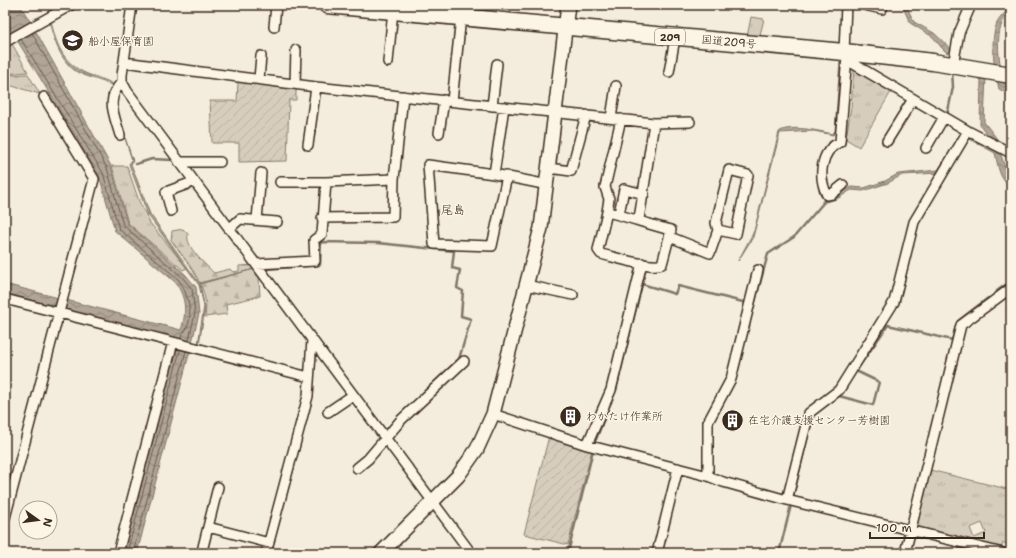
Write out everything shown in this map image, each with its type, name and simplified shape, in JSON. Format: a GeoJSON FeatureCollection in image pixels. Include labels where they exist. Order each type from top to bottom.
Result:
{"type":"FeatureCollection","features":[{"type":"Feature","properties":{"kind":"highway","name":"国道209号"},"geometry":{"type":"LineString","coordinates":[[327,5],[393,10],[954,65],[1011,75]]}},
{"type":"Feature","properties":{"kind":"street"},"geometry":{"type":"LineString","coordinates":[[5,42],[71,5]]}},
{"type":"Feature","properties":{"kind":"street"},"geometry":{"type":"LineString","coordinates":[[132,5],[122,82],[127,91],[471,553]]}},
{"type":"Feature","properties":{"kind":"street"},"geometry":{"type":"LineString","coordinates":[[274,27],[276,5]]}},
{"type":"Feature","properties":{"kind":"street"},"geometry":{"type":"LineString","coordinates":[[381,553],[458,476],[477,449],[493,414],[541,228],[548,185],[568,5]]}},
{"type":"Feature","properties":{"kind":"street"},"geometry":{"type":"LineString","coordinates":[[843,185],[832,194],[827,195],[823,187],[821,175],[828,150],[840,142],[846,55],[846,5]]}},
{"type":"Feature","properties":{"kind":"street"},"geometry":{"type":"LineString","coordinates":[[864,5],[882,9]]}},
{"type":"Feature","properties":{"kind":"street"},"geometry":{"type":"LineString","coordinates":[[954,65],[959,33],[971,5]]}},
{"type":"Feature","properties":{"kind":"street"},"geometry":{"type":"LineString","coordinates":[[388,62],[393,10]]}},
{"type":"Feature","properties":{"kind":"street"},"geometry":{"type":"LineString","coordinates":[[439,133],[448,101],[461,17]]}},
{"type":"Feature","properties":{"kind":"street"},"geometry":{"type":"LineString","coordinates":[[669,72],[675,38]]}},
{"type":"Feature","properties":{"kind":"street"},"geometry":{"type":"LineString","coordinates":[[295,84],[296,50]]}},
{"type":"Feature","properties":{"kind":"street"},"geometry":{"type":"LineString","coordinates":[[846,55],[913,99],[968,131],[1011,153]]}},
{"type":"Feature","properties":{"kind":"street"},"geometry":{"type":"LineString","coordinates":[[260,79],[261,56]]}},
{"type":"Feature","properties":{"kind":"street"},"geometry":{"type":"LineString","coordinates":[[124,62],[316,87],[492,106],[654,123],[690,122]]}},
{"type":"Feature","properties":{"kind":"street"},"geometry":{"type":"LineString","coordinates":[[492,106],[497,64]]}},
{"type":"Feature","properties":{"kind":"street"},"geometry":{"type":"LineString","coordinates":[[120,135],[111,99],[116,88],[122,82]]}},
{"type":"Feature","properties":{"kind":"street"},"geometry":{"type":"LineString","coordinates":[[611,118],[616,86]]}},
{"type":"Feature","properties":{"kind":"street"},"geometry":{"type":"LineString","coordinates":[[308,145],[316,87]]}},
{"type":"Feature","properties":{"kind":"street"},"geometry":{"type":"LineString","coordinates":[[322,218],[393,217],[394,179],[403,96]]}},
{"type":"Feature","properties":{"kind":"street"},"geometry":{"type":"LineString","coordinates":[[5,518],[9,485],[59,313],[94,179],[44,97]]}},
{"type":"Feature","properties":{"kind":"street"},"geometry":{"type":"LineString","coordinates":[[887,141],[913,99]]}},
{"type":"Feature","properties":{"kind":"street"},"geometry":{"type":"LineString","coordinates":[[494,174],[504,107]]}},
{"type":"Feature","properties":{"kind":"street"},"geometry":{"type":"LineString","coordinates":[[550,168],[571,171],[586,115]]}},
{"type":"Feature","properties":{"kind":"street"},"geometry":{"type":"LineString","coordinates":[[926,148],[944,117]]}},
{"type":"Feature","properties":{"kind":"street"},"geometry":{"type":"LineString","coordinates":[[607,212],[639,219],[654,226],[671,230],[662,264],[642,263],[601,254],[598,250],[609,199],[605,187],[621,119]]}},
{"type":"Feature","properties":{"kind":"street"},"geometry":{"type":"LineString","coordinates":[[639,219],[654,123]]}},
{"type":"Feature","properties":{"kind":"street"},"geometry":{"type":"LineString","coordinates":[[787,500],[809,413],[839,390],[894,302],[914,222],[968,131]]}},
{"type":"Feature","properties":{"kind":"street"},"geometry":{"type":"LineString","coordinates":[[179,162],[220,162]]}},
{"type":"Feature","properties":{"kind":"street"},"geometry":{"type":"LineString","coordinates":[[506,176],[492,246],[434,244],[428,165],[494,174],[506,176],[548,185]]}},
{"type":"Feature","properties":{"kind":"street"},"geometry":{"type":"LineString","coordinates":[[670,237],[710,254],[718,230],[716,223],[729,170],[748,175],[736,234],[718,230]]}},
{"type":"Feature","properties":{"kind":"street"},"geometry":{"type":"LineString","coordinates":[[257,220],[262,173]]}},
{"type":"Feature","properties":{"kind":"street"},"geometry":{"type":"LineString","coordinates":[[280,182],[326,182],[394,179]]}},
{"type":"Feature","properties":{"kind":"street"},"geometry":{"type":"LineString","coordinates":[[171,211],[166,192],[194,182]]}},
{"type":"Feature","properties":{"kind":"street"},"geometry":{"type":"LineString","coordinates":[[256,264],[315,261],[314,240],[322,234],[322,218],[326,182]]}},
{"type":"Feature","properties":{"kind":"street"},"geometry":{"type":"LineString","coordinates":[[619,214],[624,189],[644,194]]}},
{"type":"Feature","properties":{"kind":"street"},"geometry":{"type":"LineString","coordinates":[[229,229],[240,218],[277,222]]}},
{"type":"Feature","properties":{"kind":"street"},"geometry":{"type":"LineString","coordinates":[[588,445],[611,390],[642,263]]}},
{"type":"Feature","properties":{"kind":"street"},"geometry":{"type":"LineString","coordinates":[[708,476],[708,422],[731,378],[758,270]]}},
{"type":"Feature","properties":{"kind":"street"},"geometry":{"type":"LineString","coordinates":[[526,286],[573,295]]}},
{"type":"Feature","properties":{"kind":"street"},"geometry":{"type":"LineString","coordinates":[[904,553],[961,325],[1011,288]]}},
{"type":"Feature","properties":{"kind":"street"},"geometry":{"type":"LineString","coordinates":[[5,299],[309,377]]}},
{"type":"Feature","properties":{"kind":"street"},"geometry":{"type":"LineString","coordinates":[[266,553],[308,396],[312,340]]}},
{"type":"Feature","properties":{"kind":"street"},"geometry":{"type":"LineString","coordinates":[[118,553],[173,342]]}},
{"type":"Feature","properties":{"kind":"street"},"geometry":{"type":"LineString","coordinates":[[357,468],[368,459],[401,420],[464,361]]}},
{"type":"Feature","properties":{"kind":"street"},"geometry":{"type":"LineString","coordinates":[[328,412],[353,395]]}},
{"type":"Feature","properties":{"kind":"street"},"geometry":{"type":"LineString","coordinates":[[493,414],[588,445],[708,476],[723,482],[787,500],[1003,553]]}},
{"type":"Feature","properties":{"kind":"street"},"geometry":{"type":"LineString","coordinates":[[657,553],[678,468]]}},
{"type":"Feature","properties":{"kind":"street"},"geometry":{"type":"LineString","coordinates":[[203,547],[218,487]]}},
{"type":"Feature","properties":{"kind":"street"},"geometry":{"type":"LineString","coordinates":[[208,527],[269,543]]}},
{"type":"Feature","properties":{"kind":"green space"},"geometry":{"type":"Polygon","coordinates":[[[751,17],[764,19],[759,39],[747,37],[751,17]]]}},
{"type":"Feature","properties":{"kind":"green space"},"geometry":{"type":"Polygon","coordinates":[[[11,42],[28,72],[5,74],[5,45],[11,42]]]}},
{"type":"Feature","properties":{"kind":"green space"},"geometry":{"type":"Polygon","coordinates":[[[854,68],[892,90],[859,147],[846,139],[851,107],[854,68]]]}},
{"type":"Feature","properties":{"kind":"green space"},"geometry":{"type":"Polygon","coordinates":[[[28,74],[40,94],[5,84],[5,77],[8,75],[28,74]]]}},
{"type":"Feature","properties":{"kind":"green space"},"geometry":{"type":"Polygon","coordinates":[[[238,82],[296,87],[296,100],[289,100],[287,161],[239,162],[239,143],[212,143],[210,101],[237,101],[238,82]]]}},
{"type":"Feature","properties":{"kind":"green space"},"geometry":{"type":"Polygon","coordinates":[[[112,166],[127,166],[139,201],[150,223],[187,268],[183,270],[128,223],[112,166]]]}},
{"type":"Feature","properties":{"kind":"green space"},"geometry":{"type":"Polygon","coordinates":[[[183,229],[188,234],[188,239],[193,250],[214,273],[230,269],[233,272],[239,271],[239,266],[253,265],[259,276],[260,296],[226,304],[227,314],[205,317],[206,306],[201,285],[190,266],[171,240],[172,231],[183,229]]]}},
{"type":"Feature","properties":{"kind":"green space"},"geometry":{"type":"Polygon","coordinates":[[[549,436],[592,450],[568,545],[524,534],[549,436]]]}},
{"type":"Feature","properties":{"kind":"green space"},"geometry":{"type":"Polygon","coordinates":[[[930,470],[1011,490],[1011,545],[1003,543],[1001,549],[916,527],[930,470]],[[982,523],[970,528],[974,538],[986,533],[982,523]]]}},
{"type":"Feature","properties":{"kind":"water"},"geometry":{"type":"Polygon","coordinates":[[[5,5],[20,5],[34,28],[111,166],[127,223],[185,274],[196,287],[199,314],[192,342],[197,344],[192,343],[137,553],[123,553],[178,339],[5,293],[5,284],[181,330],[185,311],[183,299],[175,282],[115,231],[99,175],[17,40],[15,40],[5,15],[5,5]]]}},
{"type":"Feature","properties":{"kind":"water"},"geometry":{"type":"Polygon","coordinates":[[[902,5],[906,5],[914,22],[934,33],[951,49],[951,53],[947,53],[933,37],[910,23],[902,5]]]}},
{"type":"Feature","properties":{"kind":"water"},"geometry":{"type":"Polygon","coordinates":[[[1011,6],[1011,12],[1005,18],[1001,27],[998,50],[1002,73],[1010,90],[1006,93],[999,89],[993,39],[997,23],[1011,6]]]}},
{"type":"Feature","properties":{"kind":"water"},"geometry":{"type":"Polygon","coordinates":[[[49,20],[51,20],[56,39],[63,55],[75,67],[83,72],[108,81],[114,86],[79,73],[67,63],[59,50],[49,20]]]}},
{"type":"Feature","properties":{"kind":"water"},"geometry":{"type":"Polygon","coordinates":[[[840,60],[842,60],[836,131],[833,135],[814,131],[780,133],[753,237],[738,261],[754,231],[779,132],[797,128],[832,134],[835,131],[840,60]]]}},
{"type":"Feature","properties":{"kind":"water"},"geometry":{"type":"Polygon","coordinates":[[[978,74],[986,76],[984,122],[1001,144],[1001,156],[1011,187],[1001,176],[995,153],[962,135],[938,173],[902,175],[888,183],[863,191],[851,190],[837,199],[822,203],[822,201],[834,197],[851,187],[864,188],[885,181],[898,174],[938,170],[961,133],[993,142],[980,125],[981,80],[978,74]]]}},
{"type":"Feature","properties":{"kind":"water"},"geometry":{"type":"Polygon","coordinates":[[[114,105],[133,161],[131,164],[150,214],[199,283],[254,269],[200,284],[205,309],[198,344],[204,306],[199,285],[148,215],[129,164],[132,160],[114,105]]]}},
{"type":"Feature","properties":{"kind":"water"},"geometry":{"type":"Polygon","coordinates":[[[299,446],[300,446],[273,547],[299,446]]]}},
{"type":"Feature","properties":{"kind":"waterway"},"geometry":{"type":"LineString","coordinates":[[947,116],[953,87],[952,71]]}},
{"type":"Feature","properties":{"kind":"waterway"},"geometry":{"type":"LineString","coordinates":[[136,164],[152,159],[172,160]]}},
{"type":"Feature","properties":{"kind":"waterway"},"geometry":{"type":"LineString","coordinates":[[747,331],[768,254],[794,237],[824,202]]}},
{"type":"Feature","properties":{"kind":"waterway"},"geometry":{"type":"LineString","coordinates":[[266,269],[320,265],[321,242],[378,243],[454,251],[452,268],[460,270],[457,288],[463,291],[461,316],[471,319],[459,359],[425,391]]}},
{"type":"Feature","properties":{"kind":"waterway"},"geometry":{"type":"LineString","coordinates":[[616,390],[642,284],[675,294],[678,286],[747,303]]}},
{"type":"Feature","properties":{"kind":"waterway"},"geometry":{"type":"LineString","coordinates":[[997,291],[1005,285]]}},
{"type":"Feature","properties":{"kind":"waterway"},"geometry":{"type":"LineString","coordinates":[[793,497],[813,415],[839,396],[873,405],[879,382],[856,371],[888,325],[952,340],[958,321],[988,298]]}},
{"type":"Feature","properties":{"kind":"waterway"},"geometry":{"type":"LineString","coordinates":[[595,442],[612,398]]}},
{"type":"Feature","properties":{"kind":"waterway"},"geometry":{"type":"LineString","coordinates":[[568,553],[593,450]]}},
{"type":"Feature","properties":{"kind":"waterway"},"geometry":{"type":"LineString","coordinates":[[779,553],[791,505]]}},
{"type":"Feature","properties":{"kind":"place","name":"船小屋保育園"},"geometry":{"type":"Point","coordinates":[73,41]}},
{"type":"Feature","properties":{"kind":"place","name":"わかたけ作業所"},"geometry":{"type":"Point","coordinates":[570,416]}},
{"type":"Feature","properties":{"kind":"place","name":"在宅介護支援センター芳樹園"},"geometry":{"type":"Point","coordinates":[733,420]}},
{"type":"Feature","properties":{"kind":"district","name":"尾島"},"geometry":{"type":"Point","coordinates":[453,210]}}]}
